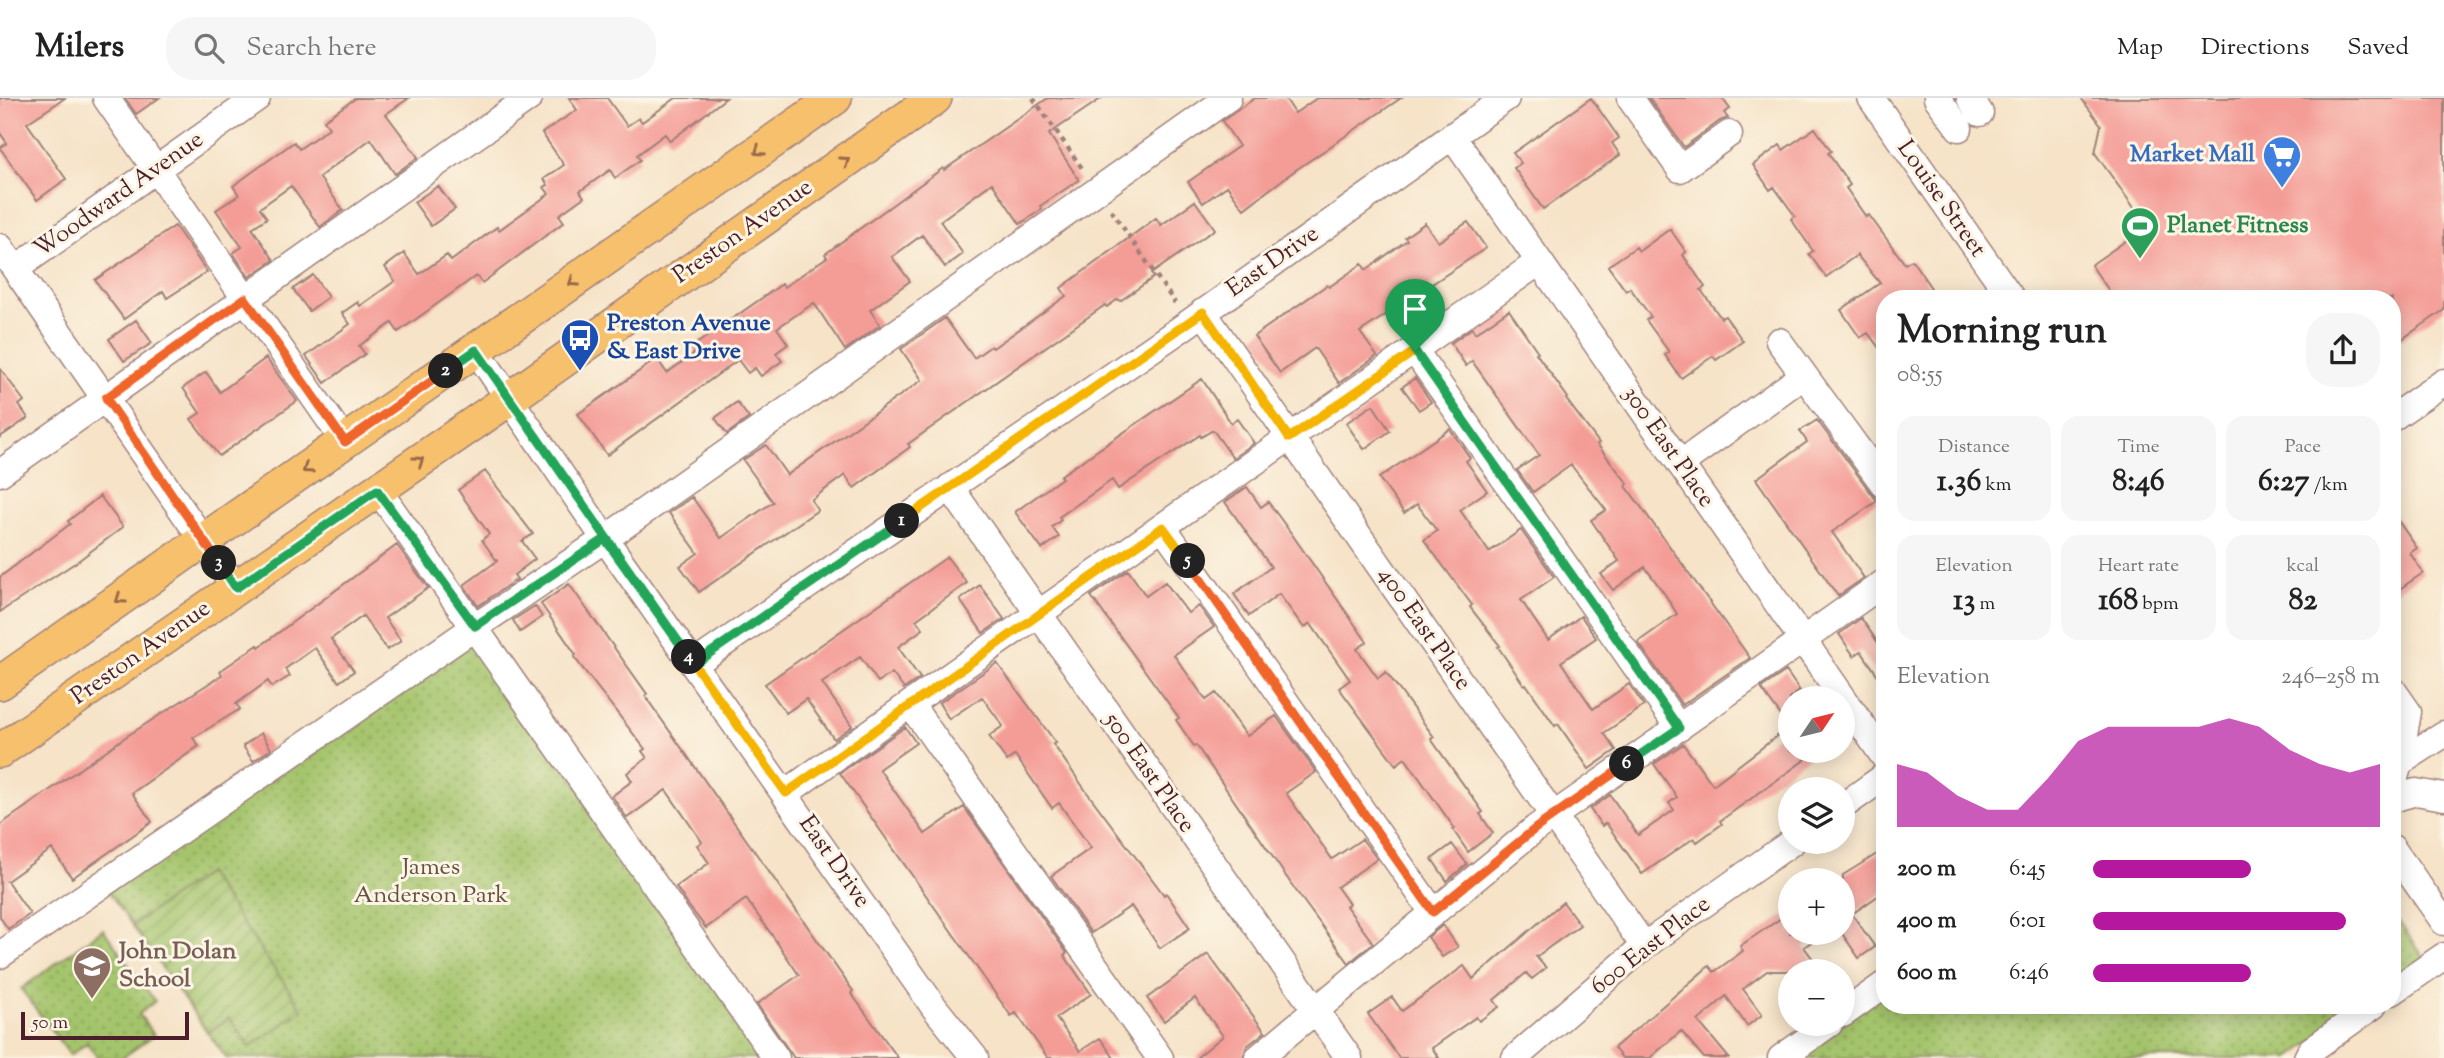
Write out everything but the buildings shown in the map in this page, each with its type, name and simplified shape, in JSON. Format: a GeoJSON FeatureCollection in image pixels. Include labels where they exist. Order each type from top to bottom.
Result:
{"type":"FeatureCollection","features":[{"type":"Feature","properties":{"kind":"main road"},"geometry":{"type":"LineString","coordinates":[[0,683],[835,98]]}},
{"type":"Feature","properties":{"kind":"main road","name":"Preston Avenue"},"geometry":{"type":"LineString","coordinates":[[0,751],[509,399],[935,98]]}},
{"type":"Feature","properties":{"kind":"street"},"geometry":{"type":"LineString","coordinates":[[106,98],[345,442]]}},
{"type":"Feature","properties":{"kind":"street","name":"Woodward Avenue"},"geometry":{"type":"LineString","coordinates":[[7,258],[155,169],[257,98]]}},
{"type":"Feature","properties":{"kind":"street"},"geometry":{"type":"LineString","coordinates":[[0,472],[529,98]]}},
{"type":"Feature","properties":{"kind":"street"},"geometry":{"type":"LineString","coordinates":[[0,955],[605,539],[1228,98]]}},
{"type":"Feature","properties":{"kind":"street","name":"East Drive"},"geometry":{"type":"LineString","coordinates":[[694,664],[1203,312],[1506,98]]}},
{"type":"Feature","properties":{"kind":"street"},"geometry":{"type":"LineString","coordinates":[[1630,98],[1680,169],[1729,134]]}},
{"type":"Feature","properties":{"kind":"street","name":"Louise Street"},"geometry":{"type":"LineString","coordinates":[[1871,98],[2006,290]]}},
{"type":"Feature","properties":{"kind":"street"},"geometry":{"type":"LineString","coordinates":[[1937,98],[1970,113]]}},
{"type":"Feature","properties":{"kind":"street","name":"300 East Place"},"geometry":{"type":"LineString","coordinates":[[1452,136],[1876,745]]}},
{"type":"Feature","properties":{"kind":"street"},"geometry":{"type":"LineString","coordinates":[[7,258],[236,588]]}},
{"type":"Feature","properties":{"kind":"street"},"geometry":{"type":"LineString","coordinates":[[786,793],[1539,262]]}},
{"type":"Feature","properties":{"kind":"street","name":"400 East Place"},"geometry":{"type":"LineString","coordinates":[[1203,312],[1644,946]]}},
{"type":"Feature","properties":{"kind":"street"},"geometry":{"type":"LineString","coordinates":[[1779,341],[1876,474]]}},
{"type":"Feature","properties":{"kind":"street","name":"East Drive"},"geometry":{"type":"LineString","coordinates":[[476,350],[605,539],[934,1007],[975,1058]]}},
{"type":"Feature","properties":{"kind":"street"},"geometry":{"type":"LineString","coordinates":[[1415,351],[1679,728]]}},
{"type":"Feature","properties":{"kind":"street"},"geometry":{"type":"LineString","coordinates":[[1680,464],[1804,375]]}},
{"type":"Feature","properties":{"kind":"street"},"geometry":{"type":"LineString","coordinates":[[2401,412],[2444,382]]}},
{"type":"Feature","properties":{"kind":"street","name":"500 East Place"},"geometry":{"type":"LineString","coordinates":[[950,487],[1349,1058]]}},
{"type":"Feature","properties":{"kind":"street"},"geometry":{"type":"LineString","coordinates":[[377,490],[776,1058]]}},
{"type":"Feature","properties":{"kind":"street"},"geometry":{"type":"LineString","coordinates":[[1163,527],[1433,912]]}},
{"type":"Feature","properties":{"kind":"street"},"geometry":{"type":"LineString","coordinates":[[1258,1058],[1554,815],[1876,588]]}},
{"type":"Feature","properties":{"kind":"street"},"geometry":{"type":"LineString","coordinates":[[2401,701],[2409,712],[2401,753]]}},
{"type":"Feature","properties":{"kind":"street"},"geometry":{"type":"LineString","coordinates":[[910,704],[1160,1058]]}},
{"type":"Feature","properties":{"kind":"street"},"geometry":{"type":"LineString","coordinates":[[2401,762],[2444,734]]}},
{"type":"Feature","properties":{"kind":"street"},"geometry":{"type":"LineString","coordinates":[[1855,797],[1876,782]]}},
{"type":"Feature","properties":{"kind":"street"},"geometry":{"type":"LineString","coordinates":[[2401,796],[2416,792],[2444,797]]}},
{"type":"Feature","properties":{"kind":"street","name":"600 East Place"},"geometry":{"type":"LineString","coordinates":[[1515,1058],[1644,946],[1778,852]]}},
{"type":"Feature","properties":{"kind":"street"},"geometry":{"type":"LineString","coordinates":[[2401,859],[2435,888],[2444,922]]}},
{"type":"Feature","properties":{"kind":"street"},"geometry":{"type":"LineString","coordinates":[[2401,986],[2444,956]]}},
{"type":"Feature","properties":{"kind":"street"},"geometry":{"type":"LineString","coordinates":[[1855,1005],[1876,990]]}},
{"type":"Feature","properties":{"kind":"street"},"geometry":{"type":"LineString","coordinates":[[2307,1058],[2311,1050],[2362,1014]]}},
{"type":"Feature","properties":{"kind":"street"},"geometry":{"type":"LineString","coordinates":[[1781,1058],[1812,1036]]}},
{"type":"Feature","properties":{"kind":"green space","name":"James Anderson Park"},"geometry":{"type":"Polygon","coordinates":[[[474,641],[774,1058],[226,1058],[108,891],[474,641]]]}},
{"type":"Feature","properties":{"kind":"green space"},"geometry":{"type":"Polygon","coordinates":[[[207,873],[303,1010],[250,1047],[229,1018],[208,1033],[132,925],[207,873]]]}},
{"type":"Feature","properties":{"kind":"green space"},"geometry":{"type":"Polygon","coordinates":[[[2401,925],[2425,959],[2401,976],[2401,925]]]}},
{"type":"Feature","properties":{"kind":"green space"},"geometry":{"type":"Polygon","coordinates":[[[103,929],[155,1001],[139,1014],[154,1035],[122,1058],[98,1058],[87,1043],[70,1055],[21,989],[103,929]]]}},
{"type":"Feature","properties":{"kind":"green space"},"geometry":{"type":"Polygon","coordinates":[[[1876,999],[1876,1014],[2350,1014],[2290,1058],[1794,1058],[1824,1036],[1855,1036],[1855,1014],[1876,999]]]}},
{"type":"Feature","properties":{"kind":"place","name":"Market Mall"},"geometry":{"type":"Point","coordinates":[2282,189]}},
{"type":"Feature","properties":{"kind":"place","name":"Planet Fitness"},"geometry":{"type":"Point","coordinates":[2140,260]}},
{"type":"Feature","properties":{"kind":"place","name":"Preston Avenue & East Drive"},"geometry":{"type":"Point","coordinates":[580,372]}},
{"type":"Feature","properties":{"kind":"place","name":"John Dolan School"},"geometry":{"type":"Point","coordinates":[92,1000]}},
{"type":"Feature","properties":{"kind":"route"},"geometry":{"type":"LineString","coordinates":[[245,298],[345,442],[476,350],[694,664],[1203,312],[1289,438],[1415,351],[1679,728],[1536,828],[1433,912],[1163,527],[786,793],[712,690],[605,539],[475,626],[377,490],[236,588],[106,398],[245,298]]}}]}
